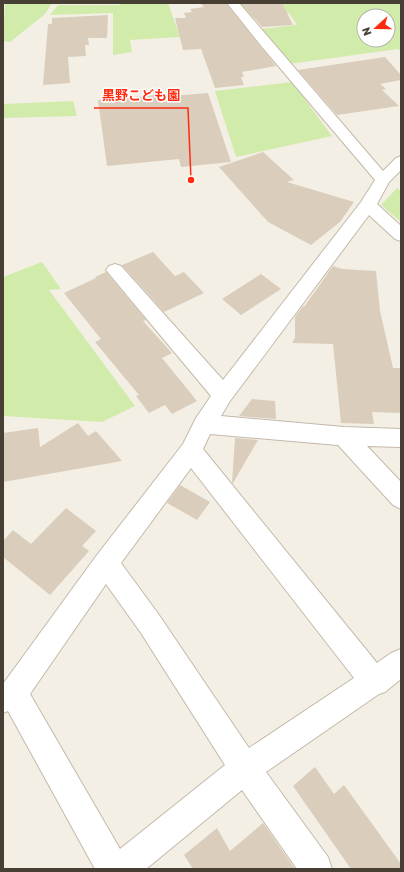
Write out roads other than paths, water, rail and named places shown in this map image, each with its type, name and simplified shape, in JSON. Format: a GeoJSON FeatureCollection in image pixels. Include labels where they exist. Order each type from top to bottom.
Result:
{"type":"FeatureCollection","features":[{"type":"Feature","properties":{"kind":"street"},"geometry":{"type":"LineString","coordinates":[[233,3],[267,46],[383,180]]}},
{"type":"Feature","properties":{"kind":"street"},"geometry":{"type":"LineString","coordinates":[[113,869],[8,696],[106,563],[192,451],[204,424],[223,394],[368,205],[383,180],[401,160]]}},
{"type":"Feature","properties":{"kind":"street"},"geometry":{"type":"LineString","coordinates":[[368,205],[401,235]]}},
{"type":"Feature","properties":{"kind":"street"},"geometry":{"type":"LineString","coordinates":[[115,270],[223,394]]}},
{"type":"Feature","properties":{"kind":"street"},"geometry":{"type":"LineString","coordinates":[[204,424],[344,436],[401,438]]}},
{"type":"Feature","properties":{"kind":"street"},"geometry":{"type":"LineString","coordinates":[[344,436],[401,498]]}},
{"type":"Feature","properties":{"kind":"street"},"geometry":{"type":"LineString","coordinates":[[192,451],[375,682]]}},
{"type":"Feature","properties":{"kind":"street"},"geometry":{"type":"LineString","coordinates":[[106,563],[150,624],[245,768],[316,869]]}},
{"type":"Feature","properties":{"kind":"street"},"geometry":{"type":"LineString","coordinates":[[121,869],[245,768],[375,682],[401,663]]}},
{"type":"Feature","properties":{"kind":"place","name":"黒野こども園"},"geometry":{"type":"Point","coordinates":[191,180]}}]}
